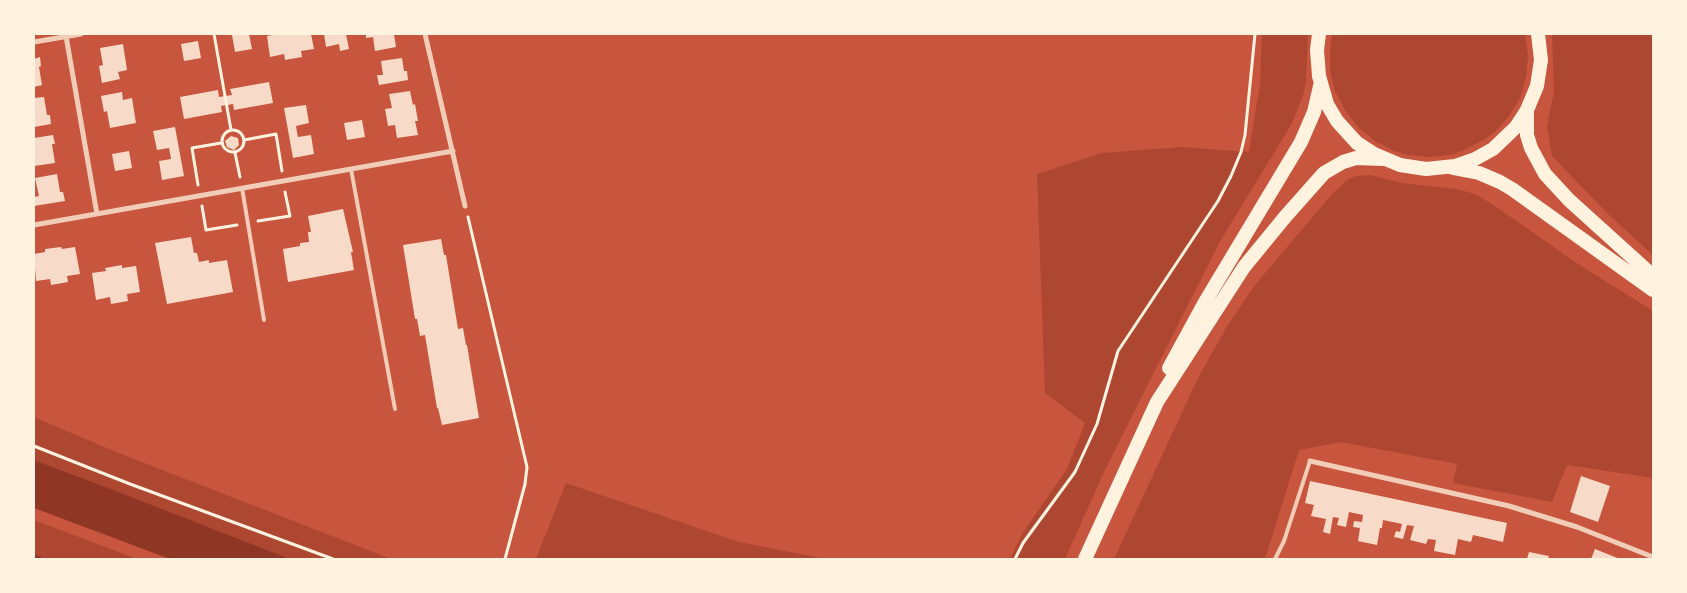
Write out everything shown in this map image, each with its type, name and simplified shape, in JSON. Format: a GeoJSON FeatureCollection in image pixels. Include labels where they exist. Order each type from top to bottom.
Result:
{"type":"FeatureCollection","features":[{"type":"Feature","properties":{"kind":"highway"},"geometry":{"type":"LineString","coordinates":[[1319,34],[1317,59],[1320,85],[1327,104],[1343,129],[1357,143],[1383,159],[1400,165],[1418,168],[1468,170],[1500,182],[1653,290]]}},
{"type":"Feature","properties":{"kind":"highway"},"geometry":{"type":"LineString","coordinates":[[1538,34],[1541,51],[1539,77],[1528,110],[1528,134],[1531,148],[1545,174],[1569,200],[1653,276]]}},
{"type":"Feature","properties":{"kind":"highway"},"geometry":{"type":"LineString","coordinates":[[1085,559],[1157,402],[1169,368],[1189,330],[1301,142],[1314,112],[1320,85]]}},
{"type":"Feature","properties":{"kind":"highway"},"geometry":{"type":"LineString","coordinates":[[1444,168],[1465,163],[1493,149],[1509,135],[1528,110]]}},
{"type":"Feature","properties":{"kind":"highway"},"geometry":{"type":"LineString","coordinates":[[1157,402],[1244,267],[1314,184],[1324,174],[1343,162],[1356,158],[1383,159]]}},
{"type":"Feature","properties":{"kind":"street"},"geometry":{"type":"LineString","coordinates":[[34,42],[81,34]]}},
{"type":"Feature","properties":{"kind":"street"},"geometry":{"type":"LineString","coordinates":[[425,34],[465,206]]}},
{"type":"Feature","properties":{"kind":"street"},"geometry":{"type":"LineString","coordinates":[[66,36],[96,214]]}},
{"type":"Feature","properties":{"kind":"street"},"geometry":{"type":"LineString","coordinates":[[34,225],[453,151]]}},
{"type":"Feature","properties":{"kind":"street"},"geometry":{"type":"LineString","coordinates":[[1310,461],[1523,510],[1577,527],[1653,557]]}},
{"type":"Feature","properties":{"kind":"lane"},"geometry":{"type":"LineString","coordinates":[[351,169],[395,409]]}},
{"type":"Feature","properties":{"kind":"lane"},"geometry":{"type":"LineString","coordinates":[[242,188],[264,320]]}},
{"type":"Feature","properties":{"kind":"lane"},"geometry":{"type":"LineString","coordinates":[[1275,559],[1284,541],[1310,461]]}},
{"type":"Feature","properties":{"kind":"path"},"geometry":{"type":"LineString","coordinates":[[214,34],[232,130]]}},
{"type":"Feature","properties":{"kind":"path"},"geometry":{"type":"LineString","coordinates":[[1015,559],[1023,544],[1075,472],[1097,424],[1118,351],[1218,201],[1231,176],[1241,152],[1245,135],[1254,34]]}},
{"type":"Feature","properties":{"kind":"path"},"geometry":{"type":"LineString","coordinates":[[232,130],[239,132],[244,141],[242,149],[235,153],[228,152],[222,147],[221,143],[225,133],[232,130]]}},
{"type":"Feature","properties":{"kind":"path"},"geometry":{"type":"LineString","coordinates":[[235,153],[242,188]]}},
{"type":"Feature","properties":{"kind":"path"},"geometry":{"type":"LineString","coordinates":[[465,206],[527,467],[525,484],[505,559]]}},
{"type":"Feature","properties":{"kind":"path"},"geometry":{"type":"LineString","coordinates":[[34,446],[140,488],[334,559]]}},
{"type":"Feature","properties":{"kind":"shaded area"},"geometry":{"type":"Polygon","coordinates":[[[1262,34],[1308,34],[1306,80],[1303,96],[1291,125],[1219,243],[1103,474],[1065,559],[1010,559],[1022,534],[1067,469],[1085,423],[1045,393],[1037,174],[1102,153],[1182,147],[1249,152],[1260,84],[1262,34]]]}},
{"type":"Feature","properties":{"kind":"shaded area"},"geometry":{"type":"Polygon","coordinates":[[[1332,34],[1525,34],[1528,56],[1526,77],[1520,98],[1509,116],[1495,132],[1483,140],[1451,155],[1429,157],[1408,155],[1394,151],[1375,141],[1358,127],[1345,110],[1335,91],[1330,71],[1332,34]]]}},
{"type":"Feature","properties":{"kind":"shaded area"},"geometry":{"type":"Polygon","coordinates":[[[1552,34],[1653,34],[1653,255],[1608,214],[1552,156],[1547,126],[1554,92],[1552,34]]]}},
{"type":"Feature","properties":{"kind":"shaded area"},"geometry":{"type":"Polygon","coordinates":[[[1371,175],[1401,183],[1457,189],[1475,194],[1578,264],[1653,311],[1653,478],[1567,465],[1552,502],[1453,483],[1457,464],[1341,442],[1299,450],[1265,559],[1114,559],[1199,376],[1228,325],[1255,285],[1332,194],[1348,179],[1356,176],[1371,175]]]}},
{"type":"Feature","properties":{"kind":"shaded area"},"geometry":{"type":"Polygon","coordinates":[[[34,417],[116,452],[391,559],[290,559],[34,460],[34,417]]]}},
{"type":"Feature","properties":{"kind":"shaded area"},"geometry":{"type":"Polygon","coordinates":[[[34,460],[290,559],[170,559],[34,508],[34,460]]]}},
{"type":"Feature","properties":{"kind":"shaded area"},"geometry":{"type":"Polygon","coordinates":[[[566,483],[739,542],[826,559],[536,559],[566,483]]]}},
{"type":"Feature","properties":{"kind":"shaded area"},"geometry":{"type":"Polygon","coordinates":[[[34,520],[137,559],[34,559],[34,520]]]}},
{"type":"Feature","properties":{"kind":"building"},"geometry":{"type":"Polygon","coordinates":[[[249,34],[252,49],[235,52],[232,35],[249,34]]]}},
{"type":"Feature","properties":{"kind":"building"},"geometry":{"type":"Polygon","coordinates":[[[311,34],[314,49],[301,51],[302,57],[285,60],[284,54],[270,57],[267,36],[311,34]]]}},
{"type":"Feature","properties":{"kind":"building"},"geometry":{"type":"Polygon","coordinates":[[[324,34],[346,34],[349,49],[340,51],[339,44],[326,47],[324,34]]]}},
{"type":"Feature","properties":{"kind":"building"},"geometry":{"type":"Polygon","coordinates":[[[366,34],[394,34],[396,47],[375,51],[373,37],[366,38],[366,34]]]}},
{"type":"Feature","properties":{"kind":"building"},"geometry":{"type":"Polygon","coordinates":[[[198,41],[201,58],[184,61],[181,44],[198,41]]]}},
{"type":"Feature","properties":{"kind":"building"},"geometry":{"type":"Polygon","coordinates":[[[123,44],[127,70],[118,72],[120,79],[102,83],[99,66],[103,65],[100,48],[123,44]]]}},
{"type":"Feature","properties":{"kind":"building"},"geometry":{"type":"Polygon","coordinates":[[[40,57],[41,66],[39,67],[42,85],[34,87],[34,59],[40,57]]]}},
{"type":"Feature","properties":{"kind":"building"},"geometry":{"type":"Polygon","coordinates":[[[402,58],[408,80],[379,85],[377,75],[383,75],[381,61],[402,58]]]}},
{"type":"Feature","properties":{"kind":"building"},"geometry":{"type":"Polygon","coordinates":[[[269,82],[273,103],[234,110],[233,104],[221,106],[222,112],[184,119],[180,97],[218,90],[219,97],[232,95],[230,89],[269,82]]]}},
{"type":"Feature","properties":{"kind":"building"},"geometry":{"type":"Polygon","coordinates":[[[410,91],[413,105],[415,104],[418,121],[415,121],[418,135],[397,138],[395,125],[388,126],[385,109],[392,108],[389,94],[410,91]]]}},
{"type":"Feature","properties":{"kind":"building"},"geometry":{"type":"Polygon","coordinates":[[[122,92],[123,100],[132,98],[136,123],[110,128],[107,111],[104,112],[101,96],[122,92]]]}},
{"type":"Feature","properties":{"kind":"building"},"geometry":{"type":"Polygon","coordinates":[[[44,97],[47,115],[50,115],[51,124],[34,127],[34,98],[44,97]]]}},
{"type":"Feature","properties":{"kind":"building"},"geometry":{"type":"Polygon","coordinates":[[[306,105],[309,123],[296,126],[298,137],[311,135],[314,154],[293,158],[284,108],[306,105]]]}},
{"type":"Feature","properties":{"kind":"building"},"geometry":{"type":"Polygon","coordinates":[[[362,120],[365,137],[347,140],[344,123],[362,120]]]}},
{"type":"Feature","properties":{"kind":"building"},"geometry":{"type":"Polygon","coordinates":[[[175,127],[184,176],[162,180],[159,161],[171,159],[170,153],[169,148],[157,150],[153,131],[175,127]]]}},
{"type":"Feature","properties":{"kind":"building"},"geometry":{"type":"Polygon","coordinates":[[[53,135],[55,144],[52,144],[55,163],[34,166],[34,138],[53,135]]]}},
{"type":"Feature","properties":{"kind":"building"},"geometry":{"type":"Polygon","coordinates":[[[231,136],[238,138],[239,145],[234,150],[227,147],[225,141],[231,136]]]}},
{"type":"Feature","properties":{"kind":"building"},"geometry":{"type":"Polygon","coordinates":[[[129,151],[132,168],[115,171],[112,154],[129,151]]]}},
{"type":"Feature","properties":{"kind":"building"},"geometry":{"type":"Polygon","coordinates":[[[57,174],[60,192],[63,192],[65,201],[34,206],[34,197],[39,196],[35,178],[57,174]]]}},
{"type":"Feature","properties":{"kind":"building"},"geometry":{"type":"Polygon","coordinates":[[[343,209],[353,252],[351,252],[354,270],[288,282],[283,249],[300,246],[300,243],[309,242],[308,232],[311,232],[308,216],[343,209]]]}},
{"type":"Feature","properties":{"kind":"building"},"geometry":{"type":"Polygon","coordinates":[[[191,237],[194,253],[197,253],[199,262],[209,260],[209,263],[227,260],[233,292],[167,304],[155,243],[191,237]]]}},
{"type":"Feature","properties":{"kind":"building"},"geometry":{"type":"Polygon","coordinates":[[[441,239],[444,255],[446,255],[458,329],[463,328],[467,345],[479,418],[442,425],[437,408],[425,335],[420,336],[417,319],[415,319],[403,245],[441,239]]]}},
{"type":"Feature","properties":{"kind":"building"},"geometry":{"type":"Polygon","coordinates":[[[61,247],[62,249],[75,247],[80,274],[67,276],[68,282],[51,285],[50,279],[36,281],[34,254],[45,252],[45,249],[61,247]]]}},
{"type":"Feature","properties":{"kind":"building"},"geometry":{"type":"Polygon","coordinates":[[[122,265],[122,268],[136,266],[140,292],[127,294],[128,301],[111,304],[110,297],[96,300],[92,273],[106,271],[105,268],[122,265]]]}},
{"type":"Feature","properties":{"kind":"building"},"geometry":{"type":"Polygon","coordinates":[[[1581,476],[1610,486],[1598,522],[1570,512],[1581,476]]]}},
{"type":"Feature","properties":{"kind":"building"},"geometry":{"type":"Polygon","coordinates":[[[1310,481],[1507,523],[1503,542],[1473,535],[1471,542],[1458,539],[1455,555],[1434,551],[1436,540],[1428,539],[1426,544],[1410,540],[1414,526],[1407,525],[1403,539],[1394,537],[1396,531],[1400,532],[1402,524],[1383,520],[1377,545],[1358,541],[1360,528],[1353,527],[1354,521],[1362,522],[1363,515],[1349,512],[1346,527],[1337,525],[1339,518],[1333,517],[1330,534],[1323,532],[1326,519],[1311,516],[1314,505],[1305,503],[1310,481]]]}},
{"type":"Feature","properties":{"kind":"building"},"geometry":{"type":"Polygon","coordinates":[[[1595,549],[1620,559],[1591,559],[1595,549]]]}},
{"type":"Feature","properties":{"kind":"building"},"geometry":{"type":"Polygon","coordinates":[[[1529,552],[1549,556],[1548,559],[1527,559],[1529,552]]]}},
{"type":"Feature","properties":{"kind":"waterway"},"geometry":{"type":"LineString","coordinates":[[34,557],[39,559]]}}]}
